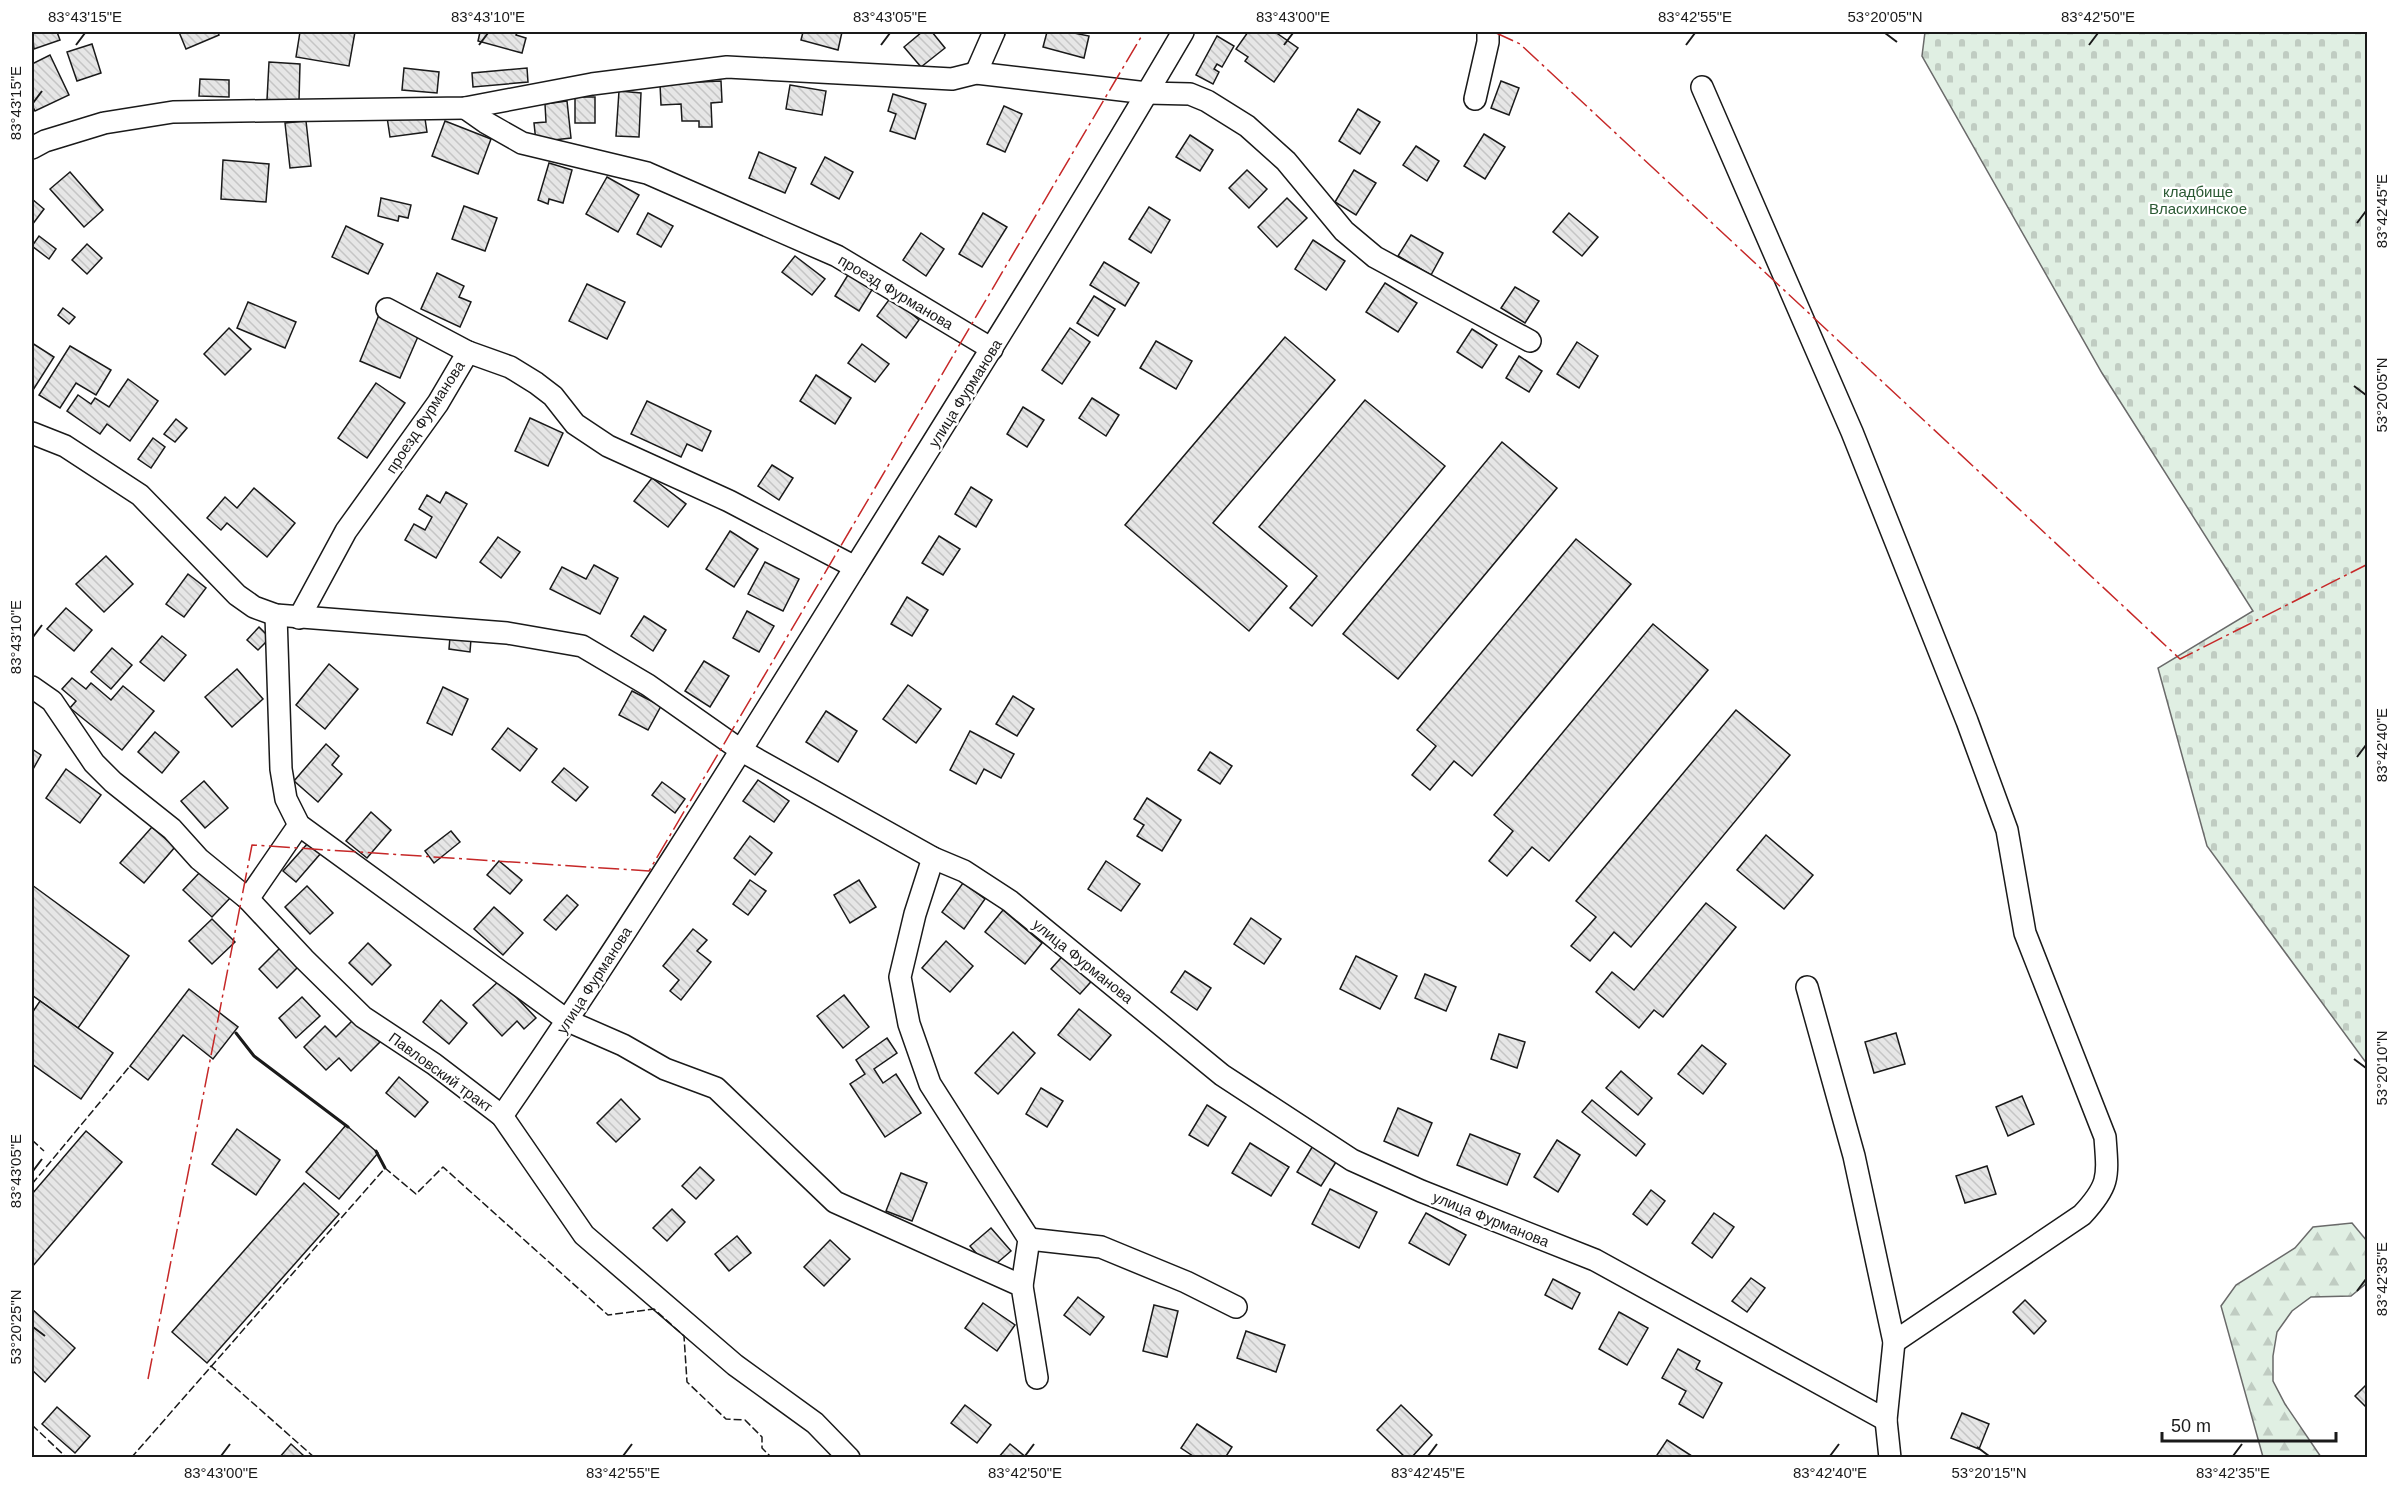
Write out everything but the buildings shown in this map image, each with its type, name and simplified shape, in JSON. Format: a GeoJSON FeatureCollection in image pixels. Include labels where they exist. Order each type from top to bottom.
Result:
{"type":"FeatureCollection","features":[{"type":"Feature","properties":{"kind":"street"},"geometry":{"type":"LineString","coordinates":[[976,73],[994,32]]}},
{"type":"Feature","properties":{"kind":"street","name":"улица Фурманова"},"geometry":{"type":"LineString","coordinates":[[502,1116],[568,1021],[742,751],[992,350],[1183,32]]}},
{"type":"Feature","properties":{"kind":"street"},"geometry":{"type":"LineString","coordinates":[[1475,99],[1488,42],[1488,32]]}},
{"type":"Feature","properties":{"kind":"street"},"geometry":{"type":"LineString","coordinates":[[32,148],[104,123],[173,112],[465,108],[592,84],[727,67],[952,79],[976,73],[1147,93],[1190,94],[1208,101],[1247,126],[1286,160],[1344,231],[1375,257],[1530,341]]}},
{"type":"Feature","properties":{"kind":"street"},"geometry":{"type":"LineString","coordinates":[[1702,87],[1852,432],[1967,721],[2007,830],[2025,933],[2105,1137],[2108,1172],[2104,1186],[2098,1198],[2082,1215],[1894,1342]]}},
{"type":"Feature","properties":{"kind":"street","name":"проезд Фурманова"},"geometry":{"type":"LineString","coordinates":[[465,108],[485,123],[522,143],[647,173],[837,256],[992,350]]}},
{"type":"Feature","properties":{"kind":"street"},"geometry":{"type":"LineString","coordinates":[[387,309],[468,352]]}},
{"type":"Feature","properties":{"kind":"street","name":"проезд Фурманова"},"geometry":{"type":"LineString","coordinates":[[299,618],[346,531],[438,403],[468,352],[510,367],[536,383],[553,396],[575,424],[608,446],[729,501],[855,567]]}},
{"type":"Feature","properties":{"kind":"street"},"geometry":{"type":"LineString","coordinates":[[32,433],[65,446],[140,495],[237,595],[254,607],[276,615],[299,618],[507,633],[582,646],[648,685],[742,751]]}},
{"type":"Feature","properties":{"kind":"street"},"geometry":{"type":"LineString","coordinates":[[276,615],[281,769],[286,799],[299,825],[568,1021],[623,1045],[664,1068],[716,1088],[835,1202],[1022,1286]]}},
{"type":"Feature","properties":{"kind":"street","name":"Павловский тракт"},"geometry":{"type":"LineString","coordinates":[[32,687],[52,700],[77,741],[100,769],[172,829],[199,859],[248,899],[363,1017],[434,1064],[502,1116],[584,1235],[735,1365],[815,1423],[849,1458]]}},
{"type":"Feature","properties":{"kind":"street","name":"улица Фурманова"},"geometry":{"type":"LineString","coordinates":[[742,751],[933,858],[964,871],[1010,902],[1222,1075],[1352,1160],[1421,1191],[1595,1260],[1886,1420]]}},
{"type":"Feature","properties":{"kind":"street"},"geometry":{"type":"LineString","coordinates":[[248,899],[299,825]]}},
{"type":"Feature","properties":{"kind":"street"},"geometry":{"type":"LineString","coordinates":[[933,858],[915,914],[900,977],[909,1024],[930,1084],[1029,1239],[1022,1286],[1037,1378]]}},
{"type":"Feature","properties":{"kind":"street"},"geometry":{"type":"LineString","coordinates":[[1807,987],[1854,1156],[1894,1342],[1886,1420],[1890,1458]]}},
{"type":"Feature","properties":{"kind":"street"},"geometry":{"type":"LineString","coordinates":[[1029,1239],[1101,1247],[1186,1282],[1236,1307]]}},
{"type":"Feature","properties":{"kind":"green space","name":"кладбище Власихинское"},"geometry":{"type":"Polygon","coordinates":[[[1925,32],[2367,32],[2367,1064],[2207,846],[2158,668],[2253,611],[2102,373],[1922,56],[1925,32]]]}},
{"type":"Feature","properties":{"kind":"green space"},"geometry":{"type":"Polygon","coordinates":[[[2352,1223],[2367,1241],[2367,1283],[2351,1296],[2311,1297],[2292,1311],[2277,1332],[2273,1356],[2273,1381],[2285,1404],[2321,1457],[2263,1457],[2221,1306],[2236,1285],[2295,1248],[2313,1227],[2352,1223]]]}},
{"type":"Feature","properties":{"kind":"fence"},"geometry":{"type":"LineString","coordinates":[[32,1184],[130,1066]]}},
{"type":"Feature","properties":{"kind":"fence"},"geometry":{"type":"LineString","coordinates":[[32,1140],[44,1151]]}},
{"type":"Feature","properties":{"kind":"fence"},"geometry":{"type":"LineString","coordinates":[[131,1458],[385,1168],[416,1194],[443,1167],[608,1315],[654,1309],[684,1336],[687,1382],[726,1419],[745,1420],[762,1437],[762,1448],[772,1458]]}},
{"type":"Feature","properties":{"kind":"fence"},"geometry":{"type":"LineString","coordinates":[[210,1367],[315,1458]]}},
{"type":"Feature","properties":{"kind":"fence"},"geometry":{"type":"LineString","coordinates":[[32,1425],[67,1458]]}},
{"type":"Feature","properties":{"kind":"wall"},"geometry":{"type":"LineString","coordinates":[[236,1033],[254,1056],[348,1127]]}},
{"type":"Feature","properties":{"kind":"wall"},"geometry":{"type":"LineString","coordinates":[[376,1151],[385,1168]]}},
{"type":"Feature","properties":{"kind":"power"},"geometry":{"type":"LineString","coordinates":[[148,1379],[252,845],[649,871],[1144,32]]}},
{"type":"Feature","properties":{"kind":"power"},"geometry":{"type":"LineString","coordinates":[[1494,32],[1520,44],[2180,659],[2368,564]]}}]}
